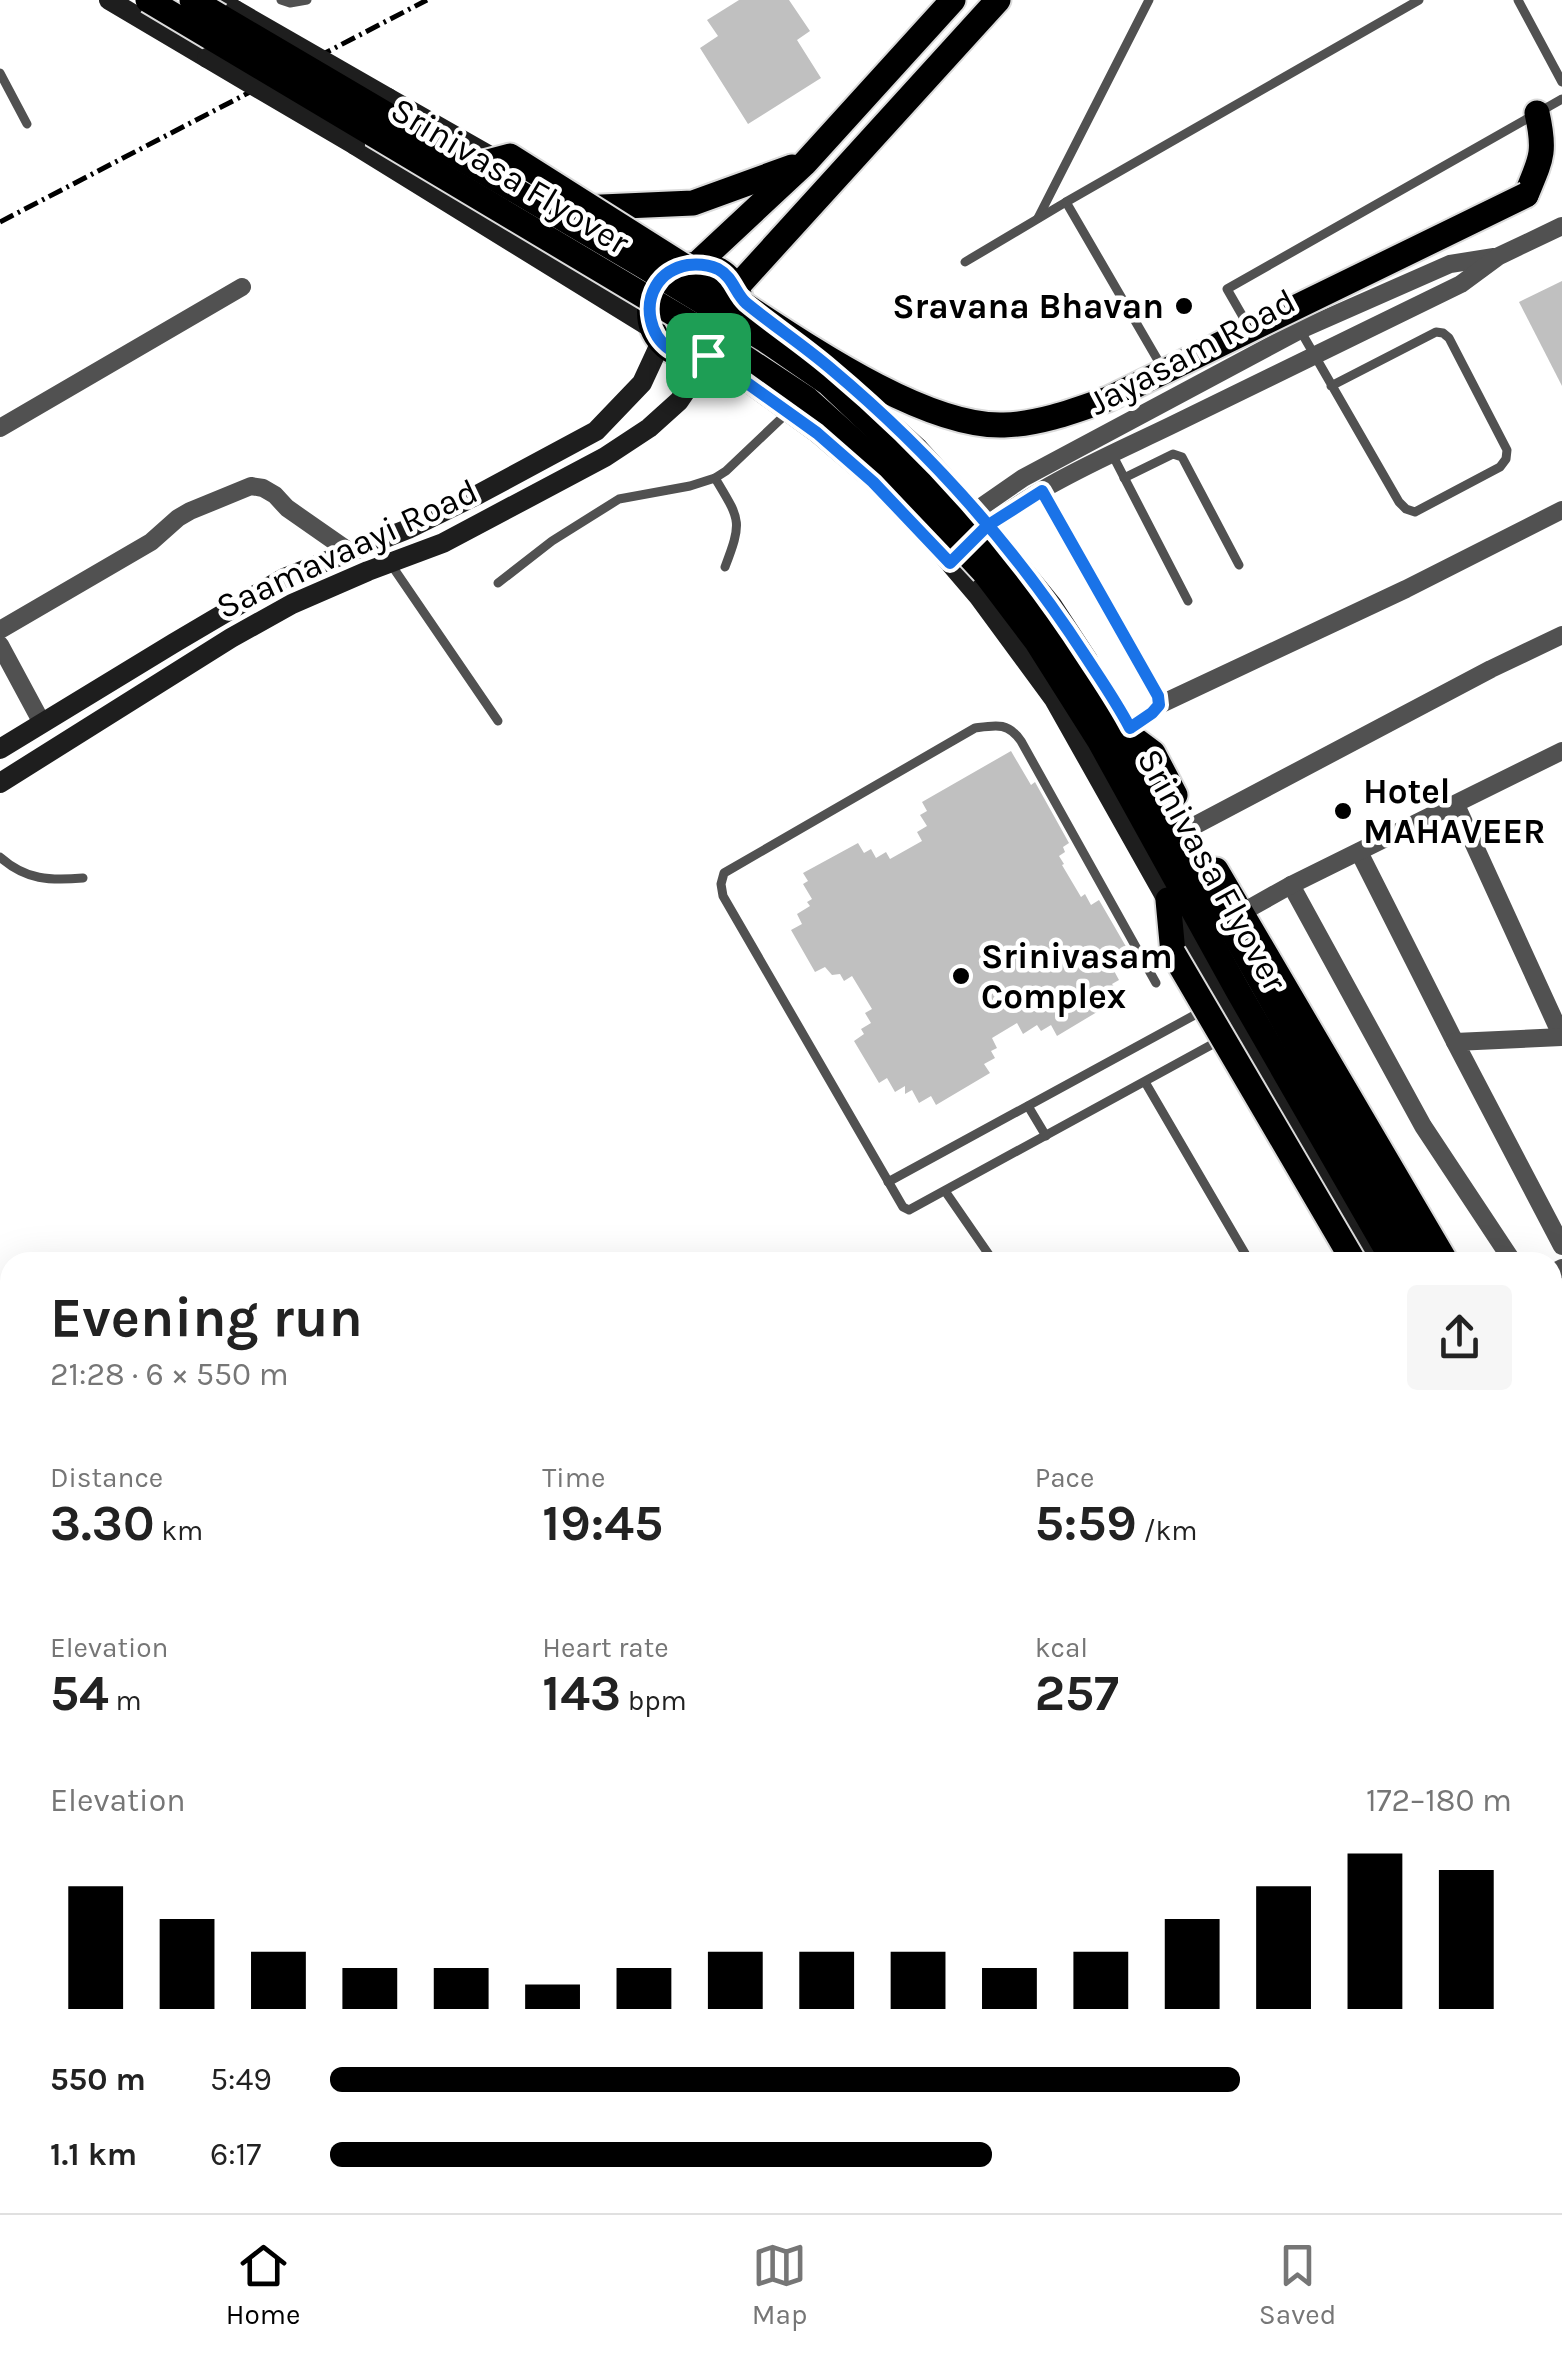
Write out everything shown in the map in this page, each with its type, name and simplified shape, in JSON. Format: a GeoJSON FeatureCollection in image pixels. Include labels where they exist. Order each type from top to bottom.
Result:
{"type":"FeatureCollection","features":[{"type":"Feature","properties":{"kind":"main road","name":"Srinivasa Flyover"},"geometry":{"type":"LineString","coordinates":[[148,0],[713,337],[807,399],[907,489],[984,572],[1037,642],[1100,740],[1388,1252]]}},
{"type":"Feature","properties":{"kind":"main road","name":"Srinivasa Flyover"},"geometry":{"type":"LineString","coordinates":[[192,0],[764,339],[828,383],[928,478],[997,554],[1098,694],[1414,1252]]}},
{"type":"Feature","properties":{"kind":"main road"},"geometry":{"type":"LineString","coordinates":[[689,265],[716,268],[739,293],[742,320],[738,328],[728,345],[705,356],[688,357],[673,352],[657,336],[649,314],[656,285],[667,274],[689,265],[805,162],[954,0]]}},
{"type":"Feature","properties":{"kind":"main road"},"geometry":{"type":"LineString","coordinates":[[739,293],[998,0]]}},
{"type":"Feature","properties":{"kind":"main road"},"geometry":{"type":"LineString","coordinates":[[476,166],[510,156],[814,349],[909,403],[953,417],[1002,426],[1046,420],[1108,399],[1526,195],[1541,160],[1543,139],[1536,113]]}},
{"type":"Feature","properties":{"kind":"main road"},"geometry":{"type":"LineString","coordinates":[[579,208],[692,203],[805,162]]}},
{"type":"Feature","properties":{"kind":"main road"},"geometry":{"type":"LineString","coordinates":[[1140,741],[1440,1252]]}},
{"type":"Feature","properties":{"kind":"main road"},"geometry":{"type":"LineString","coordinates":[[1168,900],[1173,953],[1348,1252]]}},
{"type":"Feature","properties":{"kind":"street"},"geometry":{"type":"LineString","coordinates":[[109,0],[356,145],[657,336]]}},
{"type":"Feature","properties":{"kind":"street"},"geometry":{"type":"LineString","coordinates":[[226,5],[579,208],[689,265]]}},
{"type":"Feature","properties":{"kind":"street","name":"Jayasam Road"},"geometry":{"type":"LineString","coordinates":[[936,546],[981,519],[1461,284],[1499,256],[1562,226]]}},
{"type":"Feature","properties":{"kind":"street","name":"Jayasam Road"},"geometry":{"type":"LineString","coordinates":[[950,563],[981,519],[1023,478],[1300,330],[1450,264],[1499,256]]}},
{"type":"Feature","properties":{"kind":"street"},"geometry":{"type":"LineString","coordinates":[[0,428],[242,287]]}},
{"type":"Feature","properties":{"kind":"street"},"geometry":{"type":"LineString","coordinates":[[739,293],[834,371],[918,448],[1052,605],[1140,741],[1282,1005],[1423,1252]]}},
{"type":"Feature","properties":{"kind":"street","name":"Saamavaayi Road"},"geometry":{"type":"LineString","coordinates":[[0,749],[284,578],[408,529],[596,431],[642,383],[657,336]]}},
{"type":"Feature","properties":{"kind":"street"},"geometry":{"type":"LineString","coordinates":[[705,356],[817,433],[873,482],[979,597],[1054,699],[1368,1252]]}},
{"type":"Feature","properties":{"kind":"street","name":"Saamavaayi Road"},"geometry":{"type":"LineString","coordinates":[[0,783],[292,604],[443,543],[606,457],[680,401],[705,356]]}},
{"type":"Feature","properties":{"kind":"street"},"geometry":{"type":"LineString","coordinates":[[0,630],[150,542],[190,511],[251,486],[275,495],[287,508],[350,552]]}},
{"type":"Feature","properties":{"kind":"street"},"geometry":{"type":"LineString","coordinates":[[1042,491],[1158,696],[1159,705]]}},
{"type":"Feature","properties":{"kind":"street"},"geometry":{"type":"LineString","coordinates":[[1140,741],[1159,705],[1406,589],[1562,510]]}},
{"type":"Feature","properties":{"kind":"street"},"geometry":{"type":"LineString","coordinates":[[1192,826],[1562,635]]}},
{"type":"Feature","properties":{"kind":"street"},"geometry":{"type":"LineString","coordinates":[[0,645],[42,724]]}},
{"type":"Feature","properties":{"kind":"street"},"geometry":{"type":"LineString","coordinates":[[1241,913],[1562,751]]}},
{"type":"Feature","properties":{"kind":"street"},"geometry":{"type":"LineString","coordinates":[[1455,1042],[1562,1037],[1456,805]]}},
{"type":"Feature","properties":{"kind":"street"},"geometry":{"type":"LineString","coordinates":[[1359,852],[1562,1246]]}},
{"type":"Feature","properties":{"kind":"street"},"geometry":{"type":"LineString","coordinates":[[1291,886],[1423,1126],[1505,1252]]}},
{"type":"Feature","properties":{"kind":"lane"},"geometry":{"type":"LineString","coordinates":[[280,0],[306,0]]}},
{"type":"Feature","properties":{"kind":"lane"},"geometry":{"type":"LineString","coordinates":[[1038,218],[1149,0]]}},
{"type":"Feature","properties":{"kind":"lane"},"geometry":{"type":"LineString","coordinates":[[964,262],[1419,0]]}},
{"type":"Feature","properties":{"kind":"lane"},"geometry":{"type":"LineString","coordinates":[[1518,0],[1562,82]]}},
{"type":"Feature","properties":{"kind":"lane"},"geometry":{"type":"LineString","coordinates":[[0,73],[27,124]]}},
{"type":"Feature","properties":{"kind":"lane"},"geometry":{"type":"LineString","coordinates":[[1066,202],[1162,370],[1246,322],[1227,290],[1562,99]]}},
{"type":"Feature","properties":{"kind":"lane"},"geometry":{"type":"LineString","coordinates":[[1300,330],[1313,356],[1399,502],[1406,509],[1414,512],[1500,466],[1506,458],[1507,450],[1443,333],[1436,332],[1331,386]]}},
{"type":"Feature","properties":{"kind":"lane"},"geometry":{"type":"LineString","coordinates":[[498,583],[552,541],[619,499],[715,478],[788,412]]}},
{"type":"Feature","properties":{"kind":"lane"},"geometry":{"type":"LineString","coordinates":[[1112,454],[1188,600]]}},
{"type":"Feature","properties":{"kind":"lane"},"geometry":{"type":"LineString","coordinates":[[1124,478],[1173,454],[1182,457],[1240,565]]}},
{"type":"Feature","properties":{"kind":"lane"},"geometry":{"type":"LineString","coordinates":[[715,478],[738,524],[725,568]]}},
{"type":"Feature","properties":{"kind":"lane"},"geometry":{"type":"LineString","coordinates":[[390,563],[498,721]]}},
{"type":"Feature","properties":{"kind":"lane"},"geometry":{"type":"LineString","coordinates":[[1156,983],[1020,741],[1003,724],[975,728],[724,873],[721,884],[723,896],[888,1182],[909,1210],[1240,1029]]}},
{"type":"Feature","properties":{"kind":"lane"},"geometry":{"type":"LineString","coordinates":[[0,857],[28,874],[50,881],[83,878]]}},
{"type":"Feature","properties":{"kind":"lane"},"geometry":{"type":"LineString","coordinates":[[888,1182],[1224,999]]}},
{"type":"Feature","properties":{"kind":"lane"},"geometry":{"type":"LineString","coordinates":[[1145,1082],[1244,1252]]}},
{"type":"Feature","properties":{"kind":"lane"},"geometry":{"type":"LineString","coordinates":[[1028,1106],[1046,1136]]}},
{"type":"Feature","properties":{"kind":"lane"},"geometry":{"type":"LineString","coordinates":[[945,1191],[987,1252]]}},
{"type":"Feature","properties":{"kind":"building"},"geometry":{"type":"Polygon","coordinates":[[[739,0],[789,0],[810,31],[797,40],[821,78],[748,124],[700,48],[718,36],[707,20],[739,0]]]}},
{"type":"Feature","properties":{"kind":"building"},"geometry":{"type":"Polygon","coordinates":[[[1562,281],[1562,386],[1519,302],[1562,281]]]}},
{"type":"Feature","properties":{"kind":"building"},"geometry":{"type":"Polygon","coordinates":[[[1011,751],[1031,785],[1035,782],[1069,843],[1059,856],[1062,865],[1081,897],[1085,894],[1091,905],[1099,900],[1128,950],[1116,957],[1121,965],[1113,969],[1119,980],[1106,994],[1112,1003],[1057,1036],[1051,1025],[1041,1031],[1037,1025],[1023,1034],[1017,1023],[992,1038],[997,1048],[991,1051],[995,1058],[984,1064],[990,1073],[936,1105],[931,1096],[919,1103],[912,1090],[905,1094],[905,1086],[895,1092],[887,1078],[879,1083],[854,1041],[864,1034],[861,1029],[871,1023],[865,1013],[872,1009],[852,976],[844,981],[840,974],[832,975],[825,967],[815,972],[791,930],[802,924],[797,914],[810,906],[807,902],[812,899],[803,884],[808,881],[803,873],[858,843],[864,853],[871,849],[876,858],[886,852],[890,859],[922,841],[917,832],[927,826],[920,815],[927,811],[922,802],[1011,751]]]}},
{"type":"Feature","properties":{"kind":"railway"},"geometry":{"type":"LineString","coordinates":[[0,222],[427,0]]}},
{"type":"Feature","properties":{"kind":"place","name":"Sravana Bhavan"},"geometry":{"type":"Point","coordinates":[1184,306]}},
{"type":"Feature","properties":{"kind":"place","name":"Hotel MAHAVEER"},"geometry":{"type":"Point","coordinates":[1343,811]}},
{"type":"Feature","properties":{"kind":"place","name":"Srinivasam Complex"},"geometry":{"type":"Point","coordinates":[961,976]}},
{"type":"Feature","properties":{"kind":"route"},"geometry":{"type":"LineString","coordinates":[[708,355],[688,357],[673,352],[653,329],[650,299],[656,285],[681,266],[716,268],[732,281],[742,299],[834,371],[918,448],[964,499],[974,512],[987,526],[1001,542],[1052,605],[1130,728],[1159,705],[1158,696],[1042,491],[987,526],[950,563],[873,482],[817,433],[708,355]]}}]}
